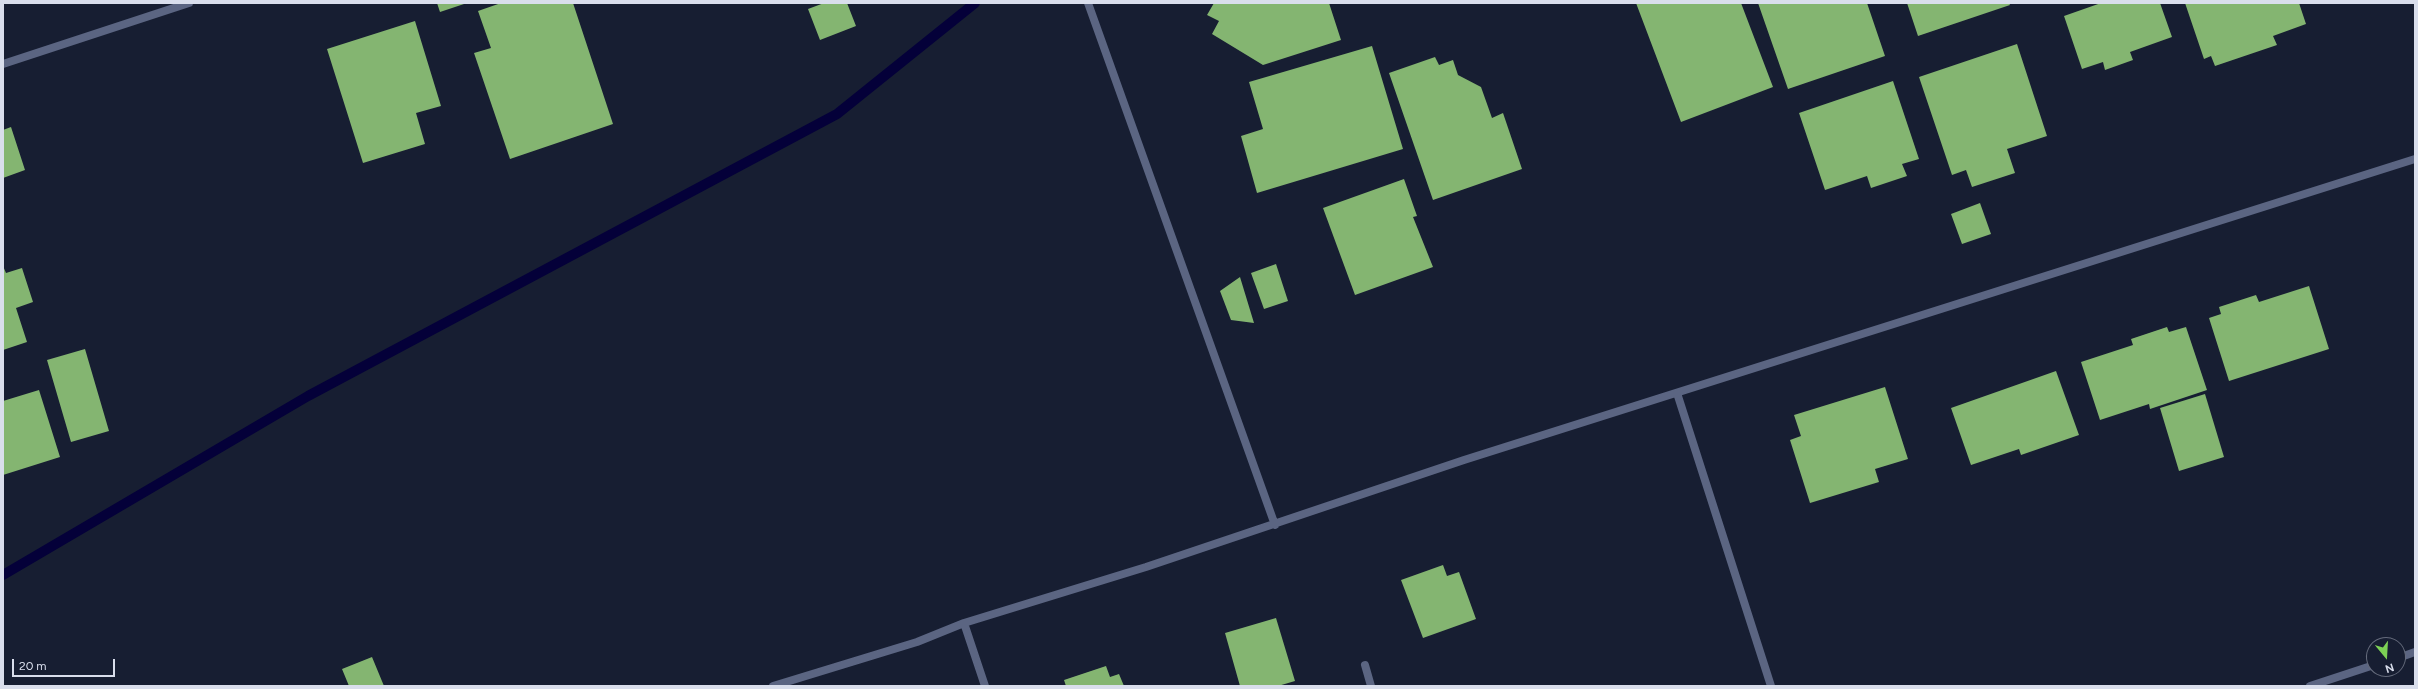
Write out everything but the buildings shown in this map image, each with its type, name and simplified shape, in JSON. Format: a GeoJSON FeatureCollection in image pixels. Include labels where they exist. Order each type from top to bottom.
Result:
{"type":"FeatureCollection","features":[{"type":"Feature","properties":{"kind":"street"},"geometry":{"type":"LineString","coordinates":[[3,64],[190,3]]}},
{"type":"Feature","properties":{"kind":"street"},"geometry":{"type":"LineString","coordinates":[[1088,3],[1275,525]]}},
{"type":"Feature","properties":{"kind":"street"},"geometry":{"type":"LineString","coordinates":[[773,686],[917,642],[964,623],[1275,525],[1464,460],[2415,159]]}},
{"type":"Feature","properties":{"kind":"street"},"geometry":{"type":"LineString","coordinates":[[1677,393],[1771,686]]}},
{"type":"Feature","properties":{"kind":"street"},"geometry":{"type":"LineString","coordinates":[[964,623],[985,686]]}},
{"type":"Feature","properties":{"kind":"street"},"geometry":{"type":"LineString","coordinates":[[1365,665],[1371,686]]}},
{"type":"Feature","properties":{"kind":"street"},"geometry":{"type":"LineString","coordinates":[[2310,686],[2366,668]]}},
{"type":"Feature","properties":{"kind":"waterway"},"geometry":{"type":"LineString","coordinates":[[3,575],[308,396],[837,114],[975,3]]}}]}
